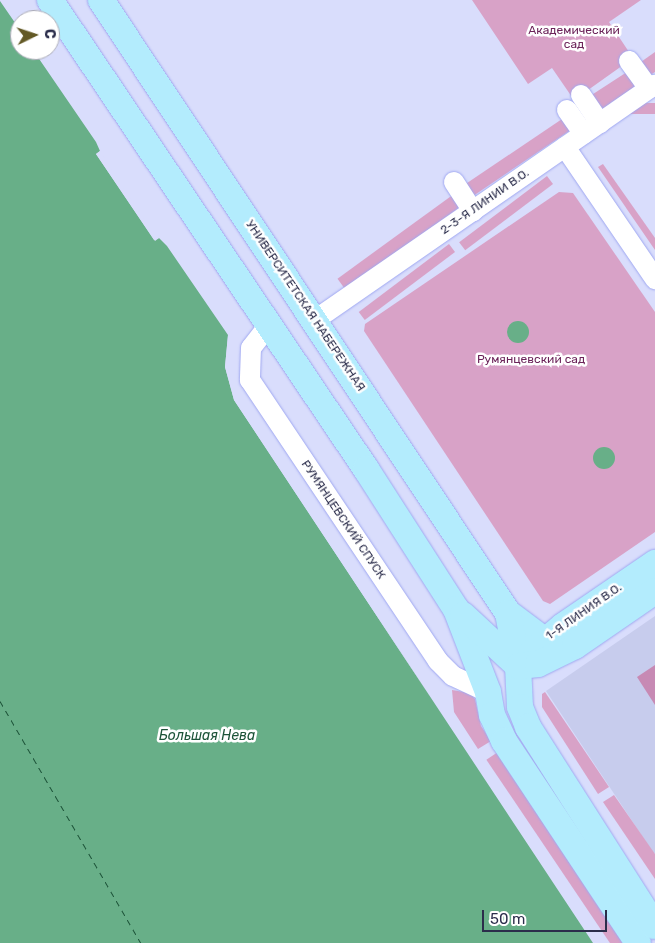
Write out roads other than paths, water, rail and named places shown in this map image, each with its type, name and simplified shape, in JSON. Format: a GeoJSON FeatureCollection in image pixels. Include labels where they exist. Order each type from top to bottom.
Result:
{"type":"FeatureCollection","features":[{"type":"Feature","properties":{"kind":"main road"},"geometry":{"type":"LineString","coordinates":[[50,0],[269,325],[456,609],[488,692],[492,715],[504,741],[638,943]]}},
{"type":"Feature","properties":{"kind":"main road","name":"УНИВЕРСИТЕТСКАЯ НАБЕРЕЖНАЯ"},"geometry":{"type":"LineString","coordinates":[[101,0],[508,613],[544,640]]}},
{"type":"Feature","properties":{"kind":"main road","name":"1-Я ЛИНИЯ В.О."},"geometry":{"type":"LineString","coordinates":[[488,692],[544,640],[655,563]]}},
{"type":"Feature","properties":{"kind":"main road"},"geometry":{"type":"LineString","coordinates":[[456,609],[518,666],[538,664],[575,646],[655,591]]}},
{"type":"Feature","properties":{"kind":"main road","name":"УНИВЕРСИТЕТСКАЯ НАБЕРЕЖНАЯ"},"geometry":{"type":"LineString","coordinates":[[508,613],[518,666],[520,707],[528,728],[655,926]]}},
{"type":"Feature","properties":{"kind":"street"},"geometry":{"type":"LineString","coordinates":[[629,61],[652,87]]}},
{"type":"Feature","properties":{"kind":"street","name":"2-3-Я ЛИНИИ В.О."},"geometry":{"type":"LineString","coordinates":[[315,320],[652,87]]}},
{"type":"Feature","properties":{"kind":"street"},"geometry":{"type":"LineString","coordinates":[[581,95],[600,123]]}},
{"type":"Feature","properties":{"kind":"street"},"geometry":{"type":"LineString","coordinates":[[567,110],[584,134]]}},
{"type":"Feature","properties":{"kind":"street"},"geometry":{"type":"LineString","coordinates":[[565,147],[655,279]]}},
{"type":"Feature","properties":{"kind":"street"},"geometry":{"type":"LineString","coordinates":[[454,182],[473,210]]}},
{"type":"Feature","properties":{"kind":"street","name":"РУМЯНЦЕВСКИЙ СПУСК"},"geometry":{"type":"LineString","coordinates":[[269,325],[250,348],[250,380],[438,661],[453,676],[488,692]]}},
{"type":"Feature","properties":{"kind":"water","name":"Большая Нева"},"geometry":{"type":"Polygon","coordinates":[[[0,1],[10,16],[10,60],[40,60],[96,142],[100,151],[96,154],[154,240],[159,238],[167,246],[228,335],[225,367],[234,400],[593,943],[0,943],[0,1]]]}},
{"type":"Feature","properties":{"kind":"water"},"geometry":{"type":"Polygon","coordinates":[[[518,321],[526,324],[529,332],[526,340],[518,343],[510,340],[507,332],[510,324],[518,321]]]}},
{"type":"Feature","properties":{"kind":"water"},"geometry":{"type":"Polygon","coordinates":[[[604,447],[612,450],[615,458],[612,466],[604,469],[596,466],[593,458],[596,450],[604,447]]]}},
{"type":"Feature","properties":{"kind":"park label","name":"Академический сад"},"geometry":{"type":"Point","coordinates":[574,38]}},
{"type":"Feature","properties":{"kind":"park label","name":"Румянцевский сад"},"geometry":{"type":"Point","coordinates":[531,360]}}]}
